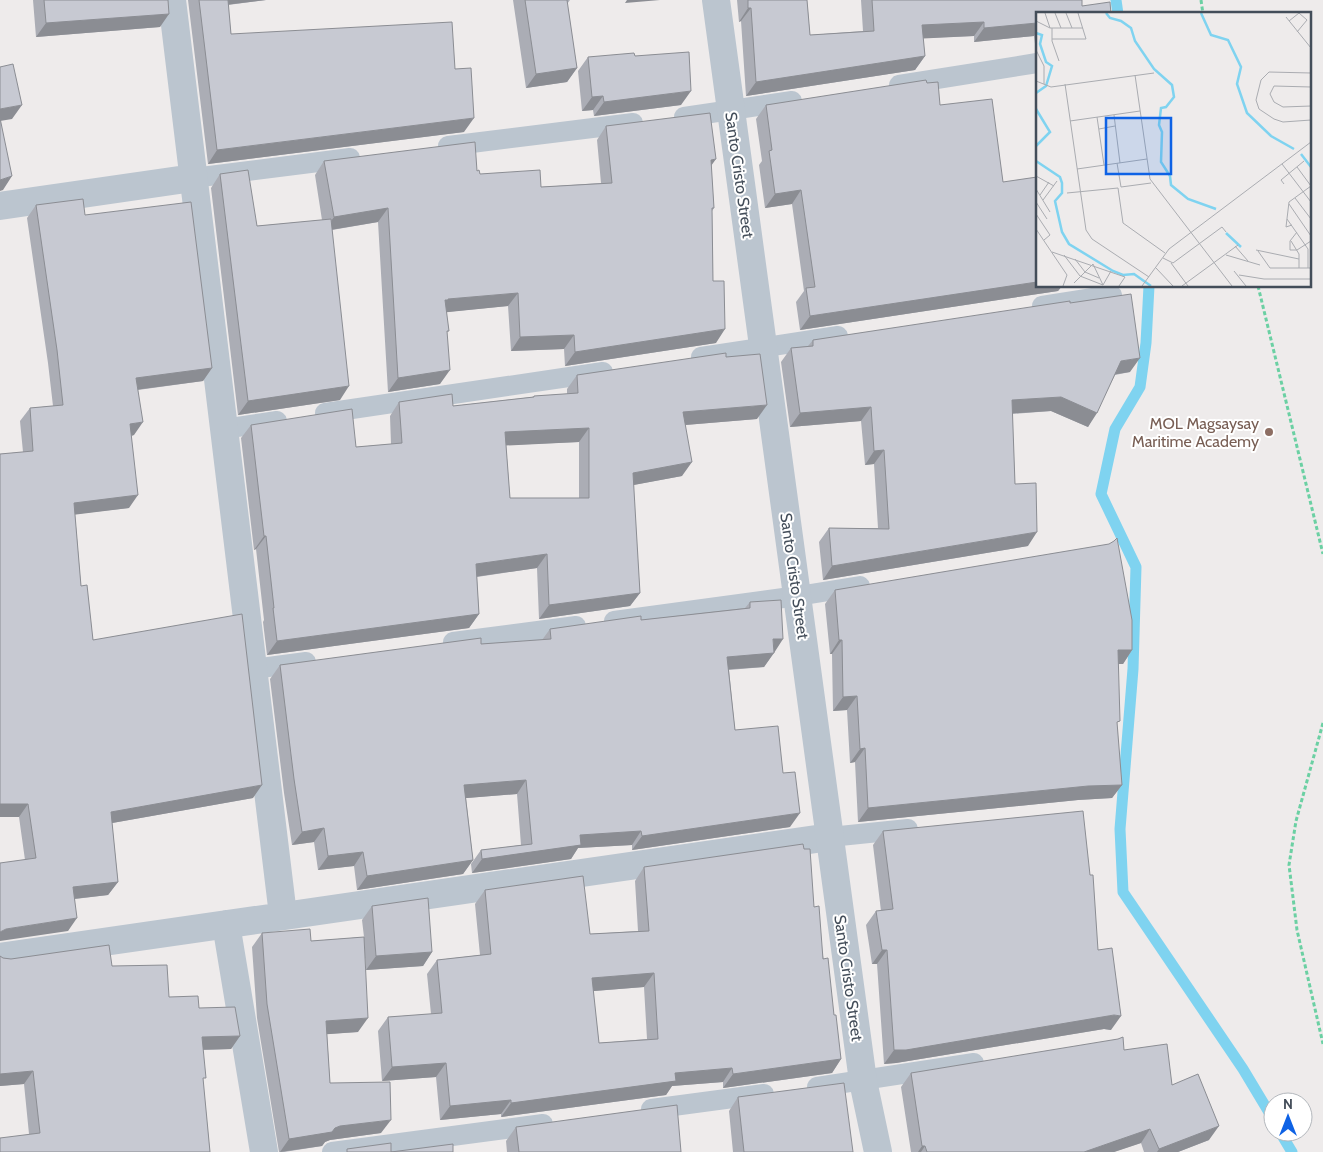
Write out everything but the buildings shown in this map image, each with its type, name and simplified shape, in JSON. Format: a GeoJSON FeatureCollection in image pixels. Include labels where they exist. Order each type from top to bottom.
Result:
{"type":"FeatureCollection","features":[{"type":"Feature","properties":{"kind":"street"},"geometry":{"type":"LineString","coordinates":[[172,0],[283,915]]}},
{"type":"Feature","properties":{"kind":"street","name":"Santo Cristo Street"},"geometry":{"type":"LineString","coordinates":[[716,0],[863,1080],[878,1152]]}},
{"type":"Feature","properties":{"kind":"street"},"geometry":{"type":"LineString","coordinates":[[0,206],[194,178]]}},
{"type":"Feature","properties":{"kind":"street"},"geometry":{"type":"LineString","coordinates":[[0,957],[830,837]]}},
{"type":"Feature","properties":{"kind":"street"},"geometry":{"type":"LineString","coordinates":[[226,924],[264,1152]]}},
{"type":"Feature","properties":{"kind":"lane"},"geometry":{"type":"LineString","coordinates":[[879,88],[1036,64]]}},
{"type":"Feature","properties":{"kind":"lane"},"geometry":{"type":"LineString","coordinates":[[428,148],[731,111],[810,99]]}},
{"type":"Feature","properties":{"kind":"lane"},"geometry":{"type":"LineString","coordinates":[[194,178],[370,156]]}},
{"type":"Feature","properties":{"kind":"lane"},"geometry":{"type":"LineString","coordinates":[[1025,308],[1112,295]]}},
{"type":"Feature","properties":{"kind":"lane"},"geometry":{"type":"LineString","coordinates":[[685,359],[860,333]]}},
{"type":"Feature","properties":{"kind":"lane"},"geometry":{"type":"LineString","coordinates":[[224,429],[616,370]]}},
{"type":"Feature","properties":{"kind":"lane"},"geometry":{"type":"LineString","coordinates":[[431,645],[798,596],[875,583]]}},
{"type":"Feature","properties":{"kind":"lane"},"geometry":{"type":"LineString","coordinates":[[253,669],[322,659]]}},
{"type":"Feature","properties":{"kind":"lane"},"geometry":{"type":"LineString","coordinates":[[830,837],[926,827]]}},
{"type":"Feature","properties":{"kind":"lane"},"geometry":{"type":"LineString","coordinates":[[637,1111],[863,1080],[990,1060]]}},
{"type":"Feature","properties":{"kind":"lane"},"geometry":{"type":"LineString","coordinates":[[332,1152],[558,1122]]}},
{"type":"Feature","properties":{"kind":"path"},"geometry":{"type":"LineString","coordinates":[[1258,288],[1323,554]]}},
{"type":"Feature","properties":{"kind":"path"},"geometry":{"type":"LineString","coordinates":[[1323,723],[1296,821],[1289,865],[1297,930],[1323,1044]]}},
{"type":"Feature","properties":{"kind":"waterway"},"geometry":{"type":"LineString","coordinates":[[1116,0],[1118,12]]}},
{"type":"Feature","properties":{"kind":"waterway"},"geometry":{"type":"LineString","coordinates":[[1149,288],[1146,343],[1140,387],[1115,429],[1101,494],[1136,567],[1133,669],[1120,829],[1123,892],[1243,1069],[1263,1102]]}},
{"type":"Feature","properties":{"kind":"waterway"},"geometry":{"type":"LineString","coordinates":[[1286,1142],[1292,1152]]}},
{"type":"Feature","properties":{"kind":"place","name":"MOL Magsaysay Maritime Academy"},"geometry":{"type":"Point","coordinates":[1269,432]}}]}
